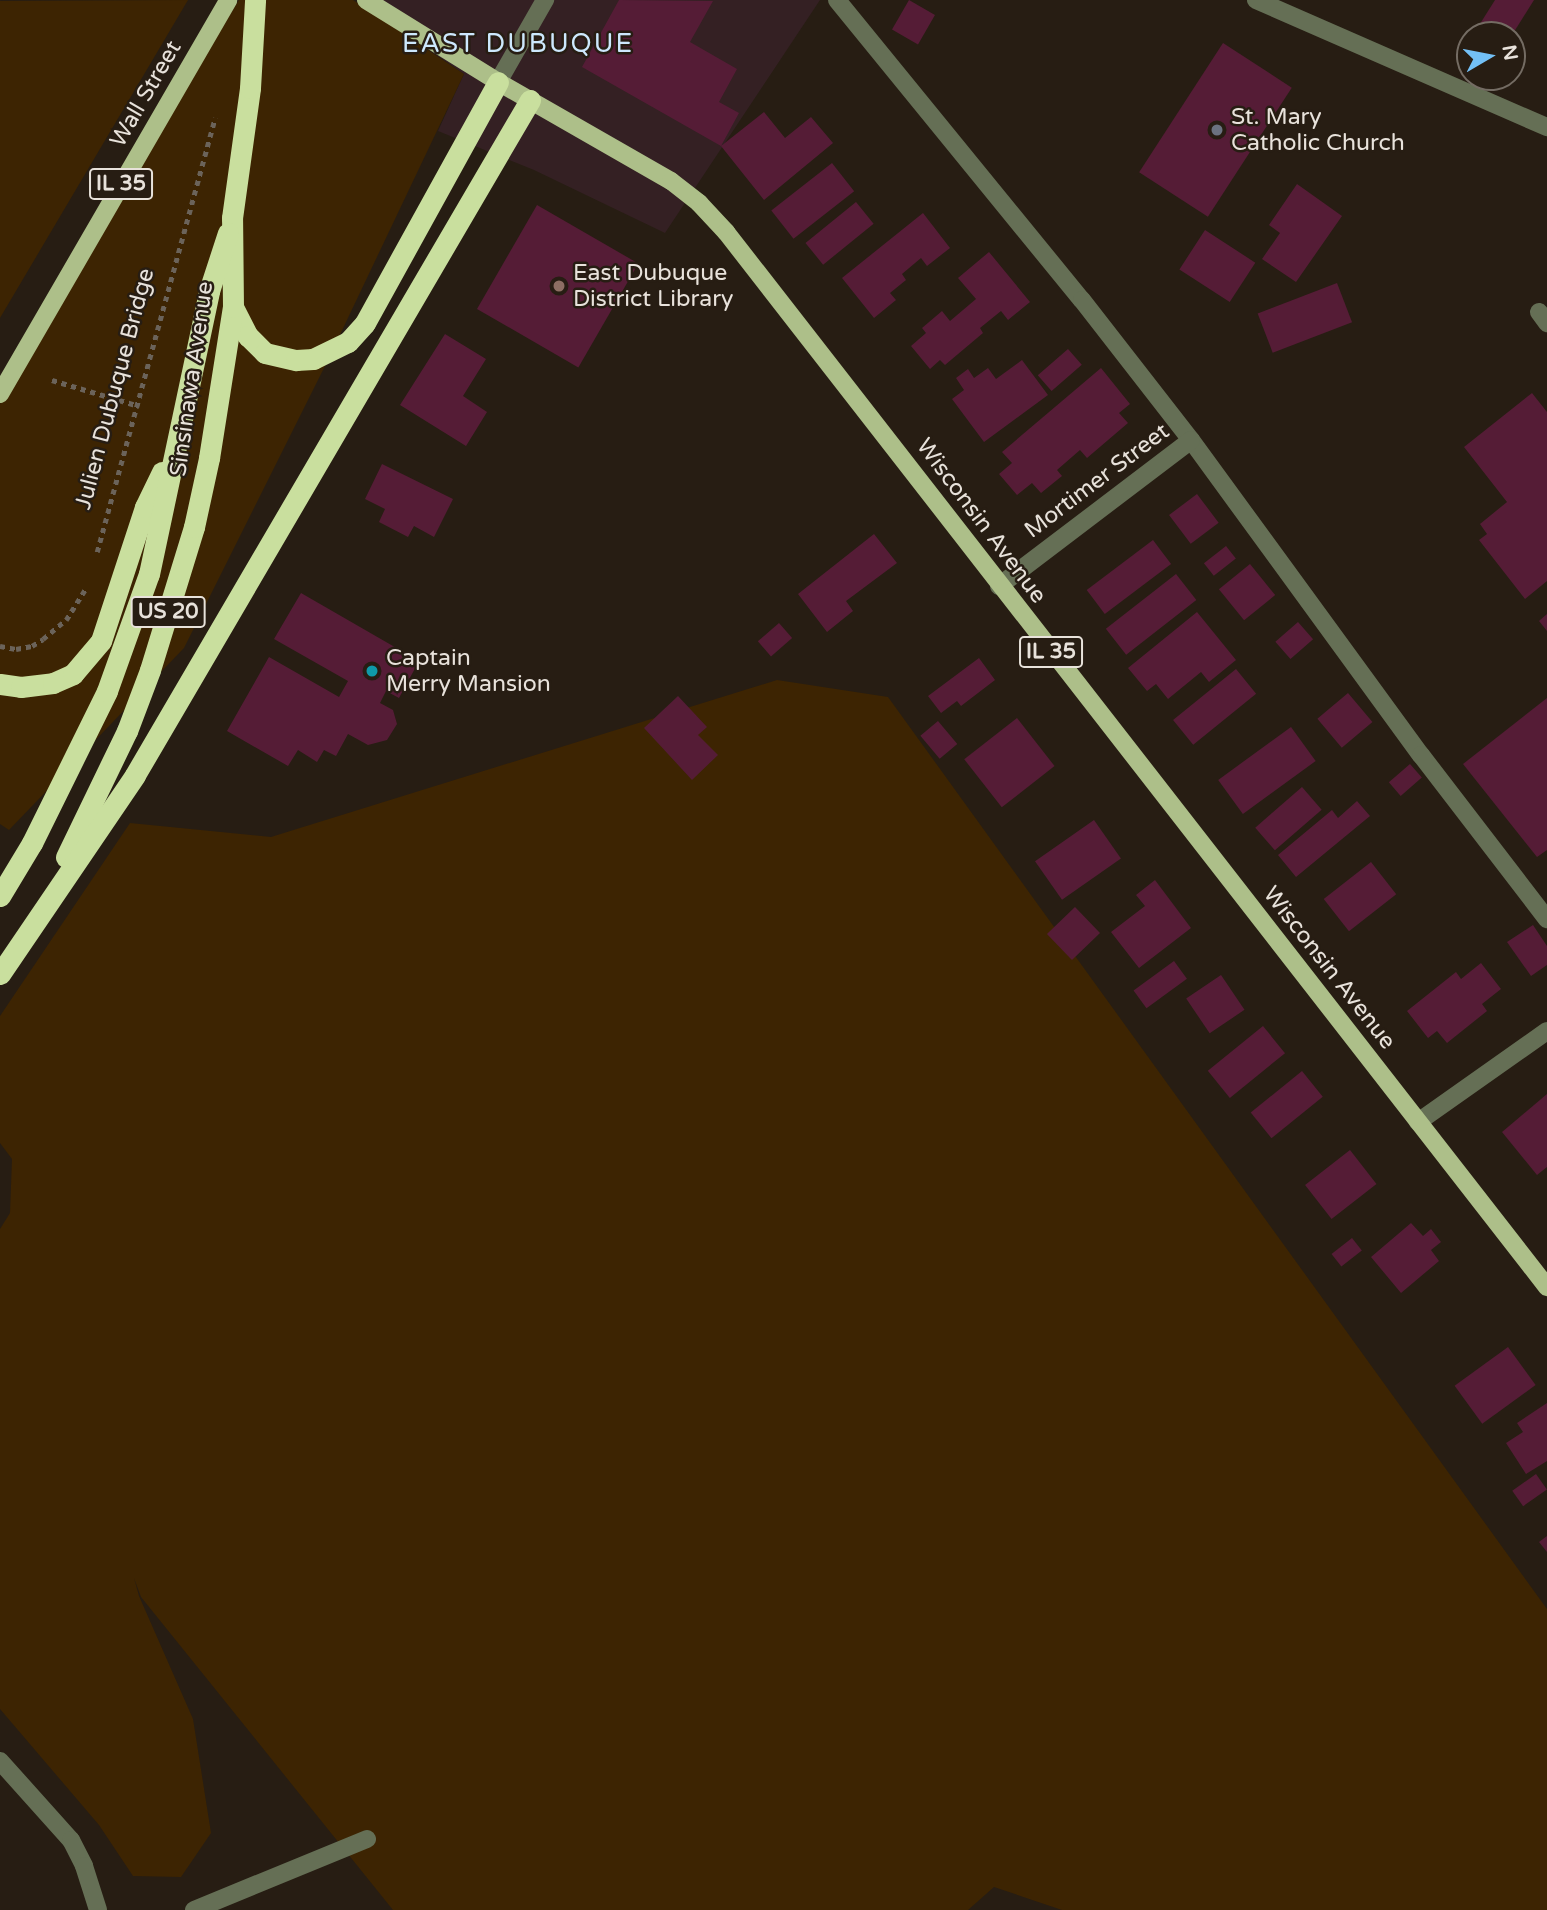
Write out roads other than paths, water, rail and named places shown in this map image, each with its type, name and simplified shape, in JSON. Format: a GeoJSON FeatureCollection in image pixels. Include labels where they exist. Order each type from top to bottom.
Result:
{"type":"FeatureCollection","features":[{"type":"Feature","properties":{"kind":"highway","name":"US 20"},"geometry":{"type":"LineString","coordinates":[[232,218],[250,88],[255,0]]}},
{"type":"Feature","properties":{"kind":"highway"},"geometry":{"type":"LineString","coordinates":[[233,307],[248,336],[265,354],[296,360],[313,359],[348,342],[365,323],[498,82]]}},
{"type":"Feature","properties":{"kind":"highway"},"geometry":{"type":"LineString","coordinates":[[0,974],[135,775],[530,100]]}},
{"type":"Feature","properties":{"kind":"highway","name":"Sinsinawa Avenue"},"geometry":{"type":"LineString","coordinates":[[0,974],[65,859],[127,731],[150,670],[194,527],[209,458],[233,307],[232,218]]}},
{"type":"Feature","properties":{"kind":"highway","name":"Sinsinawa Avenue"},"geometry":{"type":"LineString","coordinates":[[0,896],[32,843],[107,691],[149,574],[209,291],[232,218]]}},
{"type":"Feature","properties":{"kind":"highway"},"geometry":{"type":"LineString","coordinates":[[0,684],[21,687],[53,683],[73,674],[101,641],[145,507],[175,445]]}},
{"type":"Feature","properties":{"kind":"main road","name":"Wall Street"},"geometry":{"type":"LineString","coordinates":[[0,394],[228,0]]}},
{"type":"Feature","properties":{"kind":"main road","name":"IL 35"},"geometry":{"type":"LineString","coordinates":[[366,0],[498,82]]}},
{"type":"Feature","properties":{"kind":"main road","name":"Wisconsin Avenue"},"geometry":{"type":"LineString","coordinates":[[498,82],[671,181],[699,203],[726,232],[1547,1287]]}},
{"type":"Feature","properties":{"kind":"street"},"geometry":{"type":"LineString","coordinates":[[498,82],[545,0]]}},
{"type":"Feature","properties":{"kind":"street"},"geometry":{"type":"LineString","coordinates":[[837,0],[1082,300],[1191,440],[1421,754],[1547,919]]}},
{"type":"Feature","properties":{"kind":"street"},"geometry":{"type":"LineString","coordinates":[[1256,0],[1547,127]]}},
{"type":"Feature","properties":{"kind":"street","name":"Mortimer Street"},"geometry":{"type":"LineString","coordinates":[[999,586],[1191,440]]}},
{"type":"Feature","properties":{"kind":"street"},"geometry":{"type":"LineString","coordinates":[[1418,1122],[1547,1031]]}},
{"type":"Feature","properties":{"kind":"street"},"geometry":{"type":"LineString","coordinates":[[0,1761],[71,1840],[85,1866],[98,1910]]}},
{"type":"Feature","properties":{"kind":"street"},"geometry":{"type":"LineString","coordinates":[[194,1910],[367,1839]]}},
{"type":"Feature","properties":{"kind":"place","name":"St. Mary Catholic Church"},"geometry":{"type":"Point","coordinates":[1217,130]}},
{"type":"Feature","properties":{"kind":"place","name":"East Dubuque District Library"},"geometry":{"type":"Point","coordinates":[559,286]}},
{"type":"Feature","properties":{"kind":"place","name":"Captain Merry Mansion"},"geometry":{"type":"Point","coordinates":[372,671]}},
{"type":"Feature","properties":{"kind":"district","name":"EAST DUBUQUE"},"geometry":{"type":"Point","coordinates":[518,44]}}]}
